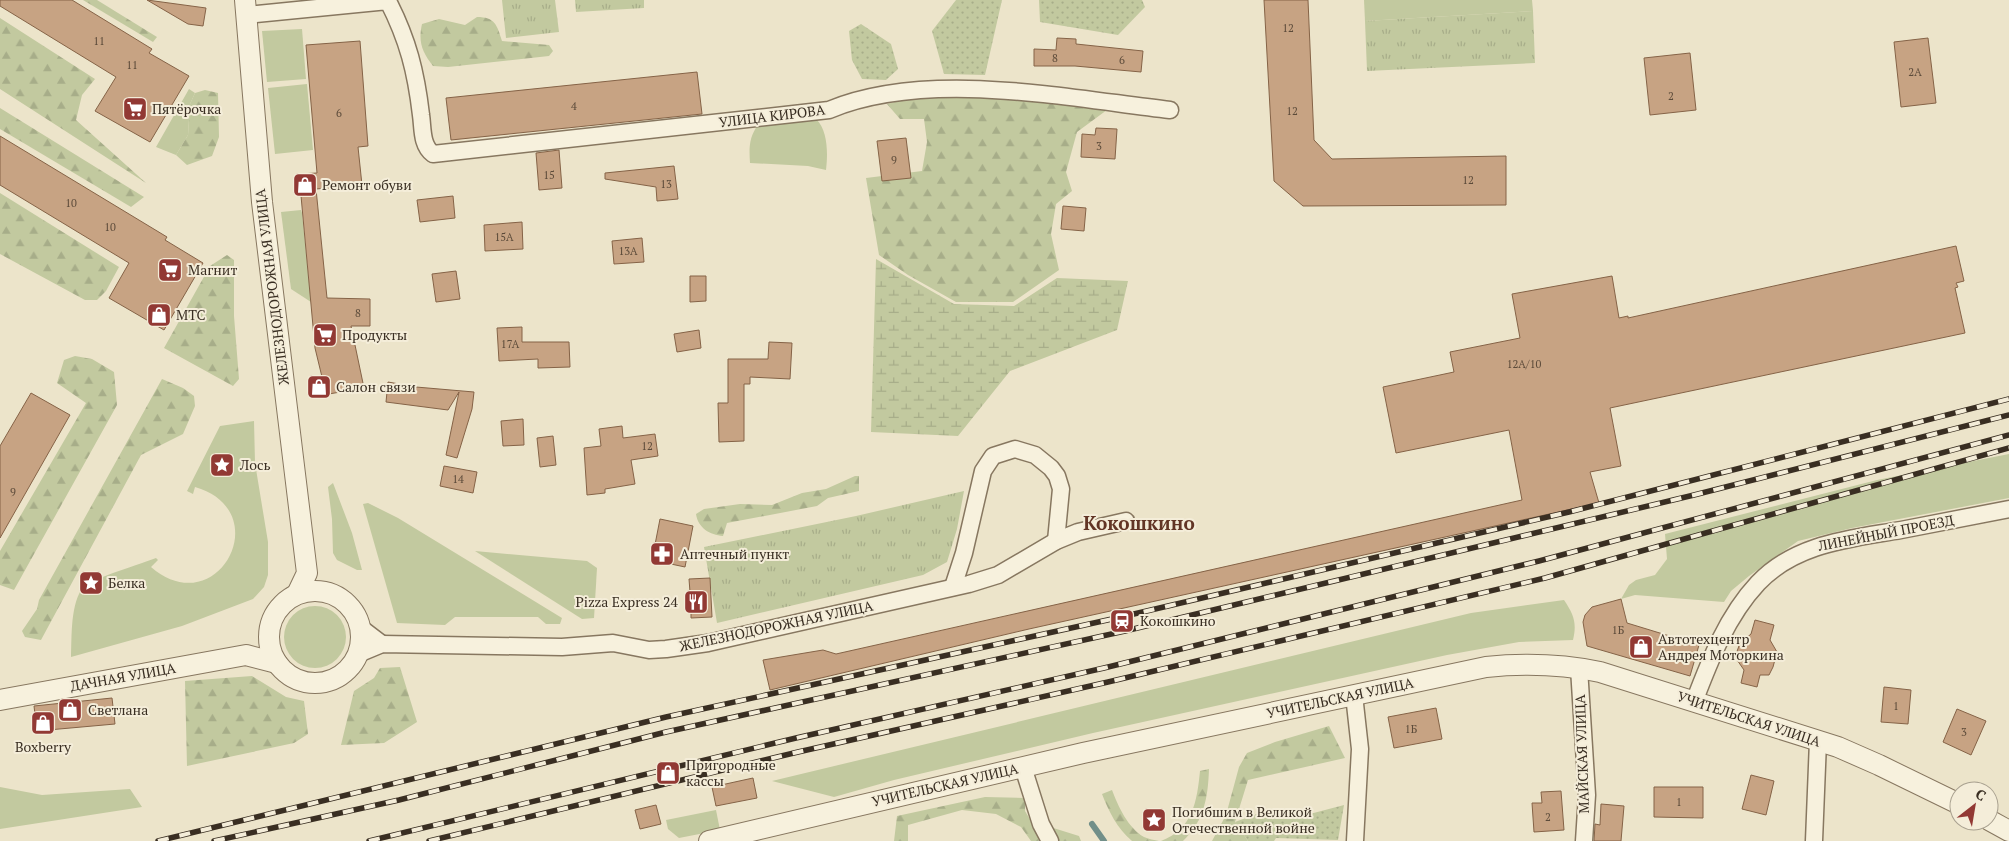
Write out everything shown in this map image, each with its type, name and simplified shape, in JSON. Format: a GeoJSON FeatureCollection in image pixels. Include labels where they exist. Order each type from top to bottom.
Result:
{"type":"FeatureCollection","features":[{"type":"Feature","properties":{"kind":"street","name":"УЛИЦА КИРОВА"},"geometry":{"type":"LineString","coordinates":[[245,8],[388,1],[401,25],[408,45],[416,79],[425,144],[432,154],[829,110],[870,96],[945,89],[1015,92],[1170,110]]}},
{"type":"Feature","properties":{"kind":"street","name":"ЖЕЛЕЗНОДОРОЖНАЯ УЛИЦА"},"geometry":{"type":"LineString","coordinates":[[245,8],[262,202],[307,573]]}},
{"type":"Feature","properties":{"kind":"street"},"geometry":{"type":"LineString","coordinates":[[953,588],[964,552],[982,471],[993,456],[1015,449],[1035,455],[1052,468],[1058,476],[1061,489],[1056,541]]}},
{"type":"Feature","properties":{"kind":"street","name":"ЛИНЕЙНЫЙ ПРОЕЗД"},"geometry":{"type":"LineString","coordinates":[[1694,702],[1718,642],[1738,610],[1759,582],[1787,560],[1820,545],[2009,509]]}},
{"type":"Feature","properties":{"kind":"street","name":"ЖЕЛЕЗНОДОРОЖНАЯ УЛИЦА"},"geometry":{"type":"LineString","coordinates":[[358,654],[382,644],[562,647],[613,643],[649,650],[708,643],[953,588],[998,574],[1056,541],[1078,532],[1126,521]]}},
{"type":"Feature","properties":{"kind":"street"},"geometry":{"type":"LineString","coordinates":[[297,594],[307,573],[325,591]]}},
{"type":"Feature","properties":{"kind":"street"},"geometry":{"type":"LineString","coordinates":[[311,590],[325,591],[339,597],[350,606],[361,628],[361,647],[346,672],[334,680],[320,683],[305,682],[291,677],[272,655],[269,632],[275,613],[284,602],[297,594],[311,590]]}},
{"type":"Feature","properties":{"kind":"street"},"geometry":{"type":"LineString","coordinates":[[361,628],[382,644]]}},
{"type":"Feature","properties":{"kind":"street"},"geometry":{"type":"LineString","coordinates":[[246,654],[269,632]]}},
{"type":"Feature","properties":{"kind":"street","name":"ДАЧНАЯ УЛИЦА"},"geometry":{"type":"LineString","coordinates":[[0,700],[246,654],[278,663]]}},
{"type":"Feature","properties":{"kind":"street","name":"УЧИТЕЛЬСКАЯ УЛИЦА"},"geometry":{"type":"LineString","coordinates":[[709,841],[1023,767],[1354,695],[1500,666],[1546,664],[1579,668],[1694,702],[1818,742],[1874,762],[1949,799]]}},
{"type":"Feature","properties":{"kind":"street","name":"МАЙСКАЯ УЛИЦА"},"geometry":{"type":"LineString","coordinates":[[1579,668],[1587,795],[1584,841]]}},
{"type":"Feature","properties":{"kind":"street"},"geometry":{"type":"LineString","coordinates":[[1354,695],[1360,749],[1355,841]]}},
{"type":"Feature","properties":{"kind":"street"},"geometry":{"type":"LineString","coordinates":[[1814,841],[1818,742]]}},
{"type":"Feature","properties":{"kind":"street"},"geometry":{"type":"LineString","coordinates":[[1023,767],[1041,824],[1050,841]]}},
{"type":"Feature","properties":{"kind":"green space"},"geometry":{"type":"Polygon","coordinates":[[[83,0],[97,0],[157,37],[153,42],[83,0]]]}},
{"type":"Feature","properties":{"kind":"green space"},"geometry":{"type":"Polygon","coordinates":[[[502,0],[555,0],[559,32],[506,38],[502,0]]]}},
{"type":"Feature","properties":{"kind":"green space"},"geometry":{"type":"Polygon","coordinates":[[[575,0],[644,0],[644,8],[576,12],[575,0]]]}},
{"type":"Feature","properties":{"kind":"green space"},"geometry":{"type":"Polygon","coordinates":[[[956,0],[1002,0],[985,75],[944,74],[932,31],[956,0]]]}},
{"type":"Feature","properties":{"kind":"green space"},"geometry":{"type":"Polygon","coordinates":[[[1039,0],[1142,0],[1145,7],[1118,35],[1040,22],[1039,0]]]}},
{"type":"Feature","properties":{"kind":"green space"},"geometry":{"type":"Polygon","coordinates":[[[1364,0],[1532,0],[1533,11],[1365,21],[1364,0]]]}},
{"type":"Feature","properties":{"kind":"green space"},"geometry":{"type":"Polygon","coordinates":[[[1533,11],[1535,63],[1367,71],[1365,21],[1533,11]]]}},
{"type":"Feature","properties":{"kind":"green space"},"geometry":{"type":"Polygon","coordinates":[[[477,17],[492,20],[499,30],[502,41],[549,45],[553,51],[549,56],[448,67],[433,66],[422,46],[420,36],[422,24],[439,19],[465,25],[477,17]]]}},
{"type":"Feature","properties":{"kind":"green space"},"geometry":{"type":"Polygon","coordinates":[[[0,18],[95,79],[82,95],[76,120],[146,183],[0,89],[0,18]]]}},
{"type":"Feature","properties":{"kind":"green space"},"geometry":{"type":"Polygon","coordinates":[[[861,24],[891,44],[898,69],[886,80],[862,79],[852,60],[849,31],[861,24]]]}},
{"type":"Feature","properties":{"kind":"green space"},"geometry":{"type":"Polygon","coordinates":[[[302,29],[306,79],[267,82],[262,31],[302,29]]]}},
{"type":"Feature","properties":{"kind":"green space"},"geometry":{"type":"Polygon","coordinates":[[[307,84],[313,150],[275,154],[268,88],[307,84]]]}},
{"type":"Feature","properties":{"kind":"green space"},"geometry":{"type":"Polygon","coordinates":[[[189,89],[195,93],[190,104],[188,135],[176,155],[156,147],[189,89]]]}},
{"type":"Feature","properties":{"kind":"green space"},"geometry":{"type":"Polygon","coordinates":[[[205,90],[218,93],[219,137],[212,156],[187,165],[176,155],[188,135],[190,104],[195,93],[205,90]]]}},
{"type":"Feature","properties":{"kind":"green space"},"geometry":{"type":"Polygon","coordinates":[[[951,95],[1111,107],[1077,132],[1066,172],[1072,191],[1056,204],[1051,234],[1059,270],[1013,302],[956,302],[908,275],[879,255],[866,178],[922,171],[927,142],[924,119],[900,119],[887,104],[907,99],[951,95]]]}},
{"type":"Feature","properties":{"kind":"green space"},"geometry":{"type":"Polygon","coordinates":[[[0,108],[144,197],[131,207],[0,129],[0,108]]]}},
{"type":"Feature","properties":{"kind":"green space"},"geometry":{"type":"Polygon","coordinates":[[[816,119],[823,129],[825,136],[827,150],[826,170],[808,166],[750,163],[750,143],[758,125],[816,119]]]}},
{"type":"Feature","properties":{"kind":"green space"},"geometry":{"type":"Polygon","coordinates":[[[0,193],[119,267],[106,291],[97,300],[85,300],[0,254],[0,193]]]}},
{"type":"Feature","properties":{"kind":"green space"},"geometry":{"type":"Polygon","coordinates":[[[301,210],[311,302],[291,289],[281,212],[301,210]]]}},
{"type":"Feature","properties":{"kind":"green space"},"geometry":{"type":"Polygon","coordinates":[[[227,255],[234,260],[234,316],[239,379],[233,386],[164,348],[210,266],[227,255]]]}},
{"type":"Feature","properties":{"kind":"green space"},"geometry":{"type":"Polygon","coordinates":[[[876,259],[954,304],[1014,306],[1057,278],[1128,281],[1117,330],[1010,371],[958,436],[871,432],[876,259]]]}},
{"type":"Feature","properties":{"kind":"green space"},"geometry":{"type":"Polygon","coordinates":[[[75,356],[92,359],[114,372],[117,405],[14,590],[0,585],[0,551],[86,403],[57,383],[64,360],[75,356]]]}},
{"type":"Feature","properties":{"kind":"green space"},"geometry":{"type":"Polygon","coordinates":[[[162,379],[183,388],[194,396],[195,406],[183,434],[141,455],[41,640],[25,637],[22,631],[37,609],[39,600],[162,379]]]}},
{"type":"Feature","properties":{"kind":"green space"},"geometry":{"type":"Polygon","coordinates":[[[254,421],[255,463],[268,542],[268,575],[264,587],[253,599],[182,626],[71,657],[74,610],[79,593],[84,586],[107,575],[156,558],[158,560],[151,567],[175,581],[197,582],[216,573],[229,557],[235,538],[232,518],[220,500],[195,487],[193,494],[187,491],[220,426],[254,421]]]}},
{"type":"Feature","properties":{"kind":"green space"},"geometry":{"type":"Polygon","coordinates":[[[2009,454],[2009,498],[1852,528],[1798,541],[1749,576],[1731,591],[1724,602],[1635,595],[1621,599],[1629,585],[1636,580],[1655,575],[1667,559],[1665,534],[1877,480],[2009,454]]]}},
{"type":"Feature","properties":{"kind":"green space"},"geometry":{"type":"Polygon","coordinates":[[[859,476],[859,491],[828,498],[817,506],[727,523],[723,536],[705,530],[697,519],[696,514],[704,509],[740,504],[772,505],[802,493],[826,489],[859,476]]]}},
{"type":"Feature","properties":{"kind":"green space"},"geometry":{"type":"Polygon","coordinates":[[[333,483],[352,533],[362,570],[357,570],[337,560],[333,553],[332,519],[328,487],[333,483]]]}},
{"type":"Feature","properties":{"kind":"green space"},"geometry":{"type":"Polygon","coordinates":[[[964,491],[957,529],[947,562],[923,575],[717,623],[704,547],[856,516],[964,491]]]}},
{"type":"Feature","properties":{"kind":"green space"},"geometry":{"type":"Polygon","coordinates":[[[368,503],[398,518],[562,618],[560,624],[546,624],[538,617],[455,617],[445,625],[397,623],[363,504],[368,503]]]}},
{"type":"Feature","properties":{"kind":"green space"},"geometry":{"type":"Polygon","coordinates":[[[475,551],[587,561],[597,568],[594,618],[582,619],[475,551]]]}},
{"type":"Feature","properties":{"kind":"green space"},"geometry":{"type":"Polygon","coordinates":[[[1564,600],[1574,619],[1573,640],[1519,642],[1447,655],[1093,733],[894,780],[834,797],[772,781],[1471,613],[1564,600]]]}},
{"type":"Feature","properties":{"kind":"green space"},"geometry":{"type":"Polygon","coordinates":[[[315,606],[327,608],[337,615],[344,625],[346,637],[344,649],[337,659],[327,666],[315,668],[303,666],[293,659],[286,649],[284,637],[286,625],[293,615],[303,608],[315,606]]]}},
{"type":"Feature","properties":{"kind":"green space"},"geometry":{"type":"Polygon","coordinates":[[[400,667],[417,722],[384,743],[341,745],[354,691],[374,678],[380,668],[400,667]]]}},
{"type":"Feature","properties":{"kind":"green space"},"geometry":{"type":"Polygon","coordinates":[[[252,676],[286,697],[304,701],[308,734],[294,743],[187,766],[185,681],[252,676]]]}},
{"type":"Feature","properties":{"kind":"green space"},"geometry":{"type":"Polygon","coordinates":[[[1329,726],[1345,758],[1248,780],[1235,822],[1248,841],[1212,841],[1226,815],[1239,767],[1247,753],[1275,742],[1329,726]]]}},
{"type":"Feature","properties":{"kind":"green space"},"geometry":{"type":"Polygon","coordinates":[[[1209,769],[1204,808],[1196,825],[1183,841],[1161,841],[1172,836],[1187,821],[1195,803],[1200,771],[1209,769]]]}},
{"type":"Feature","properties":{"kind":"green space"},"geometry":{"type":"Polygon","coordinates":[[[0,787],[42,795],[130,789],[142,807],[0,829],[0,787]]]}},
{"type":"Feature","properties":{"kind":"green space"},"geometry":{"type":"Polygon","coordinates":[[[1112,790],[1121,810],[1133,828],[1144,837],[1159,841],[1132,841],[1122,831],[1102,794],[1112,790]]]}},
{"type":"Feature","properties":{"kind":"green space"},"geometry":{"type":"Polygon","coordinates":[[[985,797],[1025,798],[1025,811],[1031,821],[1079,836],[1081,841],[1031,841],[1021,827],[996,814],[962,810],[908,825],[908,841],[894,841],[897,816],[985,797]]]}},
{"type":"Feature","properties":{"kind":"green space"},"geometry":{"type":"Polygon","coordinates":[[[1344,805],[1338,840],[1276,838],[1274,841],[1248,841],[1235,822],[1262,812],[1306,815],[1344,805]]]}},
{"type":"Feature","properties":{"kind":"green space"},"geometry":{"type":"Polygon","coordinates":[[[716,810],[720,830],[679,838],[668,829],[666,820],[716,810]]]}},
{"type":"Feature","properties":{"kind":"building"},"geometry":{"type":"Polygon","coordinates":[[[0,0],[72,0],[152,49],[149,53],[189,76],[150,142],[95,111],[116,77],[0,6],[0,0]]]}},
{"type":"Feature","properties":{"kind":"building"},"geometry":{"type":"Polygon","coordinates":[[[147,0],[206,8],[203,26],[188,24],[147,0]]]}},
{"type":"Feature","properties":{"kind":"building"},"geometry":{"type":"Polygon","coordinates":[[[1264,0],[1308,0],[1314,140],[1332,159],[1506,156],[1506,205],[1303,206],[1274,181],[1264,0]]]}},
{"type":"Feature","properties":{"kind":"building"},"geometry":{"type":"Polygon","coordinates":[[[1057,38],[1076,39],[1076,44],[1143,51],[1141,72],[1075,66],[1034,66],[1034,49],[1056,50],[1057,38]]]}},
{"type":"Feature","properties":{"kind":"building"},"geometry":{"type":"Polygon","coordinates":[[[1928,38],[1936,103],[1901,107],[1894,42],[1928,38]]]}},
{"type":"Feature","properties":{"kind":"building"},"geometry":{"type":"Polygon","coordinates":[[[360,41],[368,146],[358,147],[362,185],[316,189],[327,298],[370,299],[370,326],[351,326],[364,388],[317,396],[314,379],[322,377],[315,348],[299,174],[317,173],[306,45],[360,41]]]}},
{"type":"Feature","properties":{"kind":"building"},"geometry":{"type":"Polygon","coordinates":[[[1690,53],[1696,110],[1650,115],[1644,58],[1690,53]]]}},
{"type":"Feature","properties":{"kind":"building"},"geometry":{"type":"Polygon","coordinates":[[[697,72],[702,114],[451,140],[446,98],[697,72]]]}},
{"type":"Feature","properties":{"kind":"building"},"geometry":{"type":"Polygon","coordinates":[[[1096,128],[1117,129],[1115,159],[1081,157],[1082,134],[1095,135],[1096,128]]]}},
{"type":"Feature","properties":{"kind":"building"},"geometry":{"type":"Polygon","coordinates":[[[0,136],[167,237],[165,240],[203,263],[164,330],[109,298],[129,263],[0,185],[0,136]]]}},
{"type":"Feature","properties":{"kind":"building"},"geometry":{"type":"Polygon","coordinates":[[[906,138],[911,178],[882,181],[877,141],[906,138]]]}},
{"type":"Feature","properties":{"kind":"building"},"geometry":{"type":"Polygon","coordinates":[[[559,150],[562,188],[539,190],[536,153],[559,150]]]}},
{"type":"Feature","properties":{"kind":"building"},"geometry":{"type":"Polygon","coordinates":[[[674,166],[678,199],[657,201],[656,187],[605,179],[605,173],[674,166]]]}},
{"type":"Feature","properties":{"kind":"building"},"geometry":{"type":"Polygon","coordinates":[[[453,196],[455,218],[420,222],[417,200],[453,196]]]}},
{"type":"Feature","properties":{"kind":"building"},"geometry":{"type":"Polygon","coordinates":[[[1063,206],[1086,208],[1084,231],[1061,229],[1063,206]]]}},
{"type":"Feature","properties":{"kind":"building"},"geometry":{"type":"Polygon","coordinates":[[[522,222],[523,249],[485,251],[484,225],[522,222]]]}},
{"type":"Feature","properties":{"kind":"building"},"geometry":{"type":"Polygon","coordinates":[[[642,238],[644,262],[614,264],[612,241],[642,238]]]}},
{"type":"Feature","properties":{"kind":"building"},"geometry":{"type":"Polygon","coordinates":[[[1956,246],[1964,281],[1956,283],[1958,287],[1955,288],[1965,333],[1610,408],[1621,466],[1590,472],[1599,503],[1029,629],[770,690],[763,660],[823,650],[836,654],[1522,500],[1509,430],[1396,453],[1383,387],[1454,372],[1450,352],[1520,338],[1512,294],[1612,276],[1619,318],[1628,316],[1628,318],[1956,246]]]}},
{"type":"Feature","properties":{"kind":"building"},"geometry":{"type":"Polygon","coordinates":[[[456,271],[460,299],[436,302],[432,274],[456,271]]]}},
{"type":"Feature","properties":{"kind":"building"},"geometry":{"type":"Polygon","coordinates":[[[690,276],[706,276],[706,301],[690,302],[690,276]]]}},
{"type":"Feature","properties":{"kind":"building"},"geometry":{"type":"Polygon","coordinates":[[[522,327],[522,342],[569,342],[570,367],[538,368],[538,359],[499,361],[497,328],[522,327]]]}},
{"type":"Feature","properties":{"kind":"building"},"geometry":{"type":"Polygon","coordinates":[[[699,330],[701,348],[677,352],[674,334],[699,330]]]}},
{"type":"Feature","properties":{"kind":"building"},"geometry":{"type":"Polygon","coordinates":[[[769,342],[792,343],[790,379],[750,377],[750,384],[744,384],[744,441],[719,442],[718,403],[728,403],[728,359],[768,359],[769,342]]]}},
{"type":"Feature","properties":{"kind":"building"},"geometry":{"type":"Polygon","coordinates":[[[388,382],[416,387],[474,392],[472,409],[457,458],[446,455],[459,392],[448,410],[386,402],[388,382]]]}},
{"type":"Feature","properties":{"kind":"building"},"geometry":{"type":"Polygon","coordinates":[[[31,393],[70,415],[0,538],[0,446],[31,393]]]}},
{"type":"Feature","properties":{"kind":"building"},"geometry":{"type":"Polygon","coordinates":[[[523,419],[524,445],[503,446],[501,421],[523,419]]]}},
{"type":"Feature","properties":{"kind":"building"},"geometry":{"type":"Polygon","coordinates":[[[622,426],[623,438],[655,434],[658,456],[631,460],[635,484],[605,489],[605,493],[587,495],[584,448],[601,446],[599,429],[622,426]]]}},
{"type":"Feature","properties":{"kind":"building"},"geometry":{"type":"Polygon","coordinates":[[[553,436],[556,465],[540,467],[537,438],[553,436]]]}},
{"type":"Feature","properties":{"kind":"building"},"geometry":{"type":"Polygon","coordinates":[[[444,466],[477,472],[473,493],[440,486],[444,466]]]}},
{"type":"Feature","properties":{"kind":"building"},"geometry":{"type":"Polygon","coordinates":[[[660,519],[693,526],[685,567],[652,560],[660,519]]]}},
{"type":"Feature","properties":{"kind":"building"},"geometry":{"type":"Polygon","coordinates":[[[710,578],[712,617],[691,618],[691,609],[685,606],[685,597],[690,592],[689,579],[710,578]]]}},
{"type":"Feature","properties":{"kind":"building"},"geometry":{"type":"Polygon","coordinates":[[[1621,599],[1627,623],[1699,645],[1690,676],[1587,646],[1583,622],[1585,615],[1592,607],[1621,599]]]}},
{"type":"Feature","properties":{"kind":"building"},"geometry":{"type":"Polygon","coordinates":[[[1755,620],[1774,625],[1770,640],[1777,652],[1769,675],[1760,675],[1757,687],[1741,683],[1744,670],[1735,657],[1740,643],[1751,634],[1755,620]]]}},
{"type":"Feature","properties":{"kind":"building"},"geometry":{"type":"Polygon","coordinates":[[[1884,687],[1911,690],[1908,724],[1881,722],[1884,687]]]}},
{"type":"Feature","properties":{"kind":"building"},"geometry":{"type":"Polygon","coordinates":[[[112,698],[115,724],[37,731],[34,706],[112,698]]]}},
{"type":"Feature","properties":{"kind":"building"},"geometry":{"type":"Polygon","coordinates":[[[1436,708],[1442,739],[1394,748],[1388,717],[1436,708]]]}},
{"type":"Feature","properties":{"kind":"building"},"geometry":{"type":"Polygon","coordinates":[[[1957,709],[1986,721],[1971,755],[1943,742],[1957,709]]]}},
{"type":"Feature","properties":{"kind":"building"},"geometry":{"type":"Polygon","coordinates":[[[1751,775],[1774,781],[1766,815],[1742,809],[1751,775]]]}},
{"type":"Feature","properties":{"kind":"building"},"geometry":{"type":"Polygon","coordinates":[[[753,778],[757,798],[716,806],[712,787],[753,778]]]}},
{"type":"Feature","properties":{"kind":"building"},"geometry":{"type":"Polygon","coordinates":[[[1654,787],[1703,787],[1703,818],[1654,817],[1654,787]]]}},
{"type":"Feature","properties":{"kind":"building"},"geometry":{"type":"Polygon","coordinates":[[[1561,791],[1564,830],[1534,832],[1532,803],[1542,803],[1541,792],[1561,791]]]}},
{"type":"Feature","properties":{"kind":"building"},"geometry":{"type":"Polygon","coordinates":[[[1601,804],[1624,806],[1621,841],[1594,841],[1595,824],[1600,825],[1601,804]]]}},
{"type":"Feature","properties":{"kind":"building"},"geometry":{"type":"Polygon","coordinates":[[[656,805],[661,824],[640,829],[635,810],[656,805]]]}},
{"type":"Feature","properties":{"kind":"waterway"},"geometry":{"type":"LineString","coordinates":[[1092,824],[1104,841]]}},
{"type":"Feature","properties":{"kind":"railway"},"geometry":{"type":"LineString","coordinates":[[158,841],[666,717],[1121,617],[1569,512],[2009,399]]}},
{"type":"Feature","properties":{"kind":"railway"},"geometry":{"type":"LineString","coordinates":[[214,841],[399,800],[666,732],[1125,631],[1694,495],[2009,415]]}},
{"type":"Feature","properties":{"kind":"railway"},"geometry":{"type":"LineString","coordinates":[[369,841],[796,738],[1104,668],[1539,561],[2009,435]]}},
{"type":"Feature","properties":{"kind":"railway"},"geometry":{"type":"LineString","coordinates":[[429,841],[798,752],[1108,682],[1545,578],[2009,448]]}},
{"type":"Feature","properties":{"kind":"place","name":"Пятёрочка"},"geometry":{"type":"Point","coordinates":[135,109]}},
{"type":"Feature","properties":{"kind":"place","name":"Ремонт обуви"},"geometry":{"type":"Point","coordinates":[305,185]}},
{"type":"Feature","properties":{"kind":"place","name":"Магнит"},"geometry":{"type":"Point","coordinates":[170,270]}},
{"type":"Feature","properties":{"kind":"place","name":"МТС"},"geometry":{"type":"Point","coordinates":[159,315]}},
{"type":"Feature","properties":{"kind":"place","name":"Продукты"},"geometry":{"type":"Point","coordinates":[325,335]}},
{"type":"Feature","properties":{"kind":"place","name":"Салон связи"},"geometry":{"type":"Point","coordinates":[319,387]}},
{"type":"Feature","properties":{"kind":"place","name":"Лось"},"geometry":{"type":"Point","coordinates":[222,465]}},
{"type":"Feature","properties":{"kind":"place","name":"Аптечный пункт"},"geometry":{"type":"Point","coordinates":[662,554]}},
{"type":"Feature","properties":{"kind":"place","name":"Белка"},"geometry":{"type":"Point","coordinates":[91,583]}},
{"type":"Feature","properties":{"kind":"place","name":"Pizza Express 24"},"geometry":{"type":"Point","coordinates":[696,602]}},
{"type":"Feature","properties":{"kind":"place","name":"Кокошкино"},"geometry":{"type":"Point","coordinates":[1122,621]}},
{"type":"Feature","properties":{"kind":"place","name":"Автотехцентр Андрея Моторкина"},"geometry":{"type":"Point","coordinates":[1641,647]}},
{"type":"Feature","properties":{"kind":"place","name":"Светлана"},"geometry":{"type":"Point","coordinates":[70,710]}},
{"type":"Feature","properties":{"kind":"place","name":"Boxberry"},"geometry":{"type":"Point","coordinates":[43,723]}},
{"type":"Feature","properties":{"kind":"place","name":"Пригородные кассы"},"geometry":{"type":"Point","coordinates":[668,773]}},
{"type":"Feature","properties":{"kind":"place","name":"Погибшим в Великой Отечественной войне"},"geometry":{"type":"Point","coordinates":[1154,820]}},
{"type":"Feature","properties":{"kind":"district","name":"Кокошкино"},"geometry":{"type":"Point","coordinates":[1139,523]}}]}
